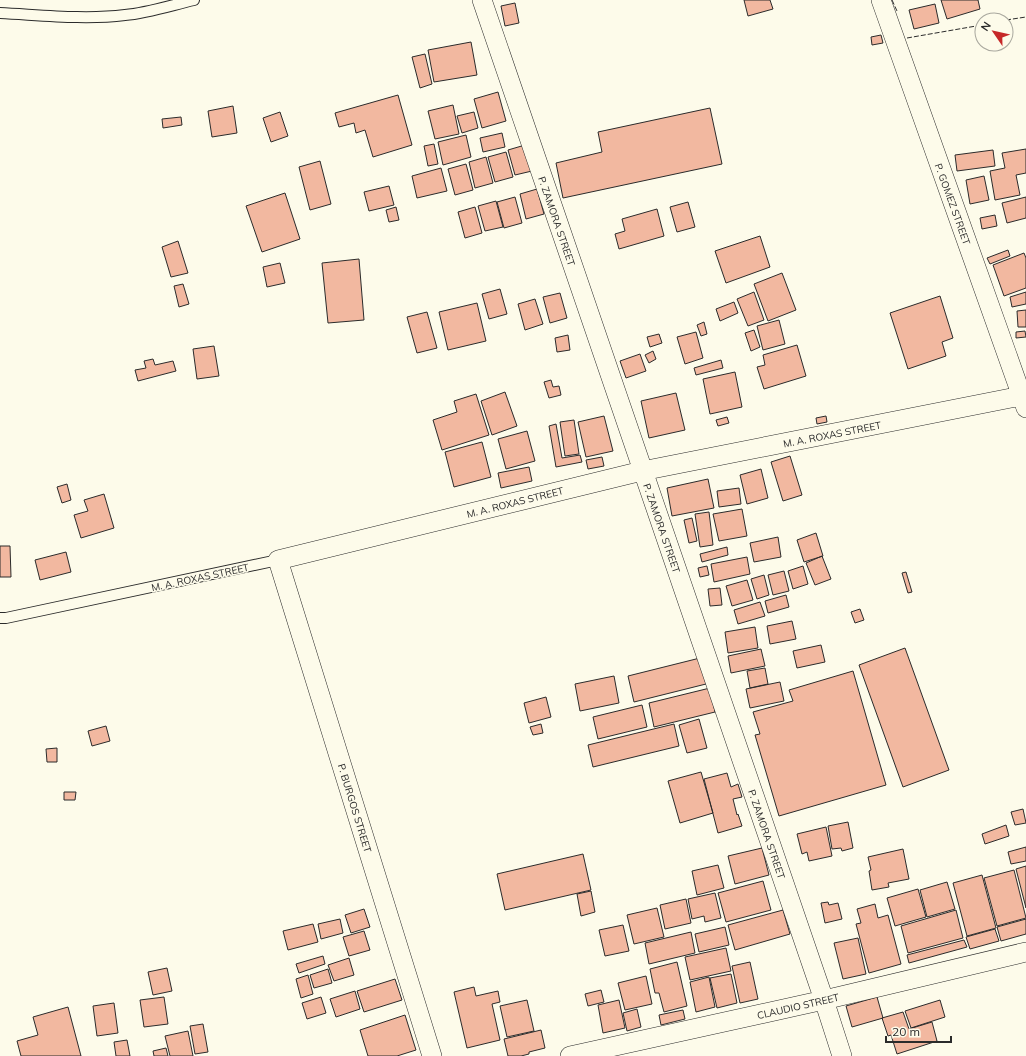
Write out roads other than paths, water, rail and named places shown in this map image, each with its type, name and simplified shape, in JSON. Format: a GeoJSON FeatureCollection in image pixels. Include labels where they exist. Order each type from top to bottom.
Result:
{"type":"FeatureCollection","features":[{"type":"Feature","properties":{"kind":"street","name":"P. ZAMORA STREET"},"geometry":{"type":"LineString","coordinates":[[482,0],[842,1056]]}},
{"type":"Feature","properties":{"kind":"street","name":"P. GOMEZ STREET"},"geometry":{"type":"LineString","coordinates":[[881,0],[1025,400]]}},
{"type":"Feature","properties":{"kind":"street","name":"M. A. ROXAS STREET"},"geometry":{"type":"LineString","coordinates":[[278,560],[642,471],[1025,400]]}},
{"type":"Feature","properties":{"kind":"street","name":"P. BURGOS STREET"},"geometry":{"type":"LineString","coordinates":[[278,560],[432,1056]]}},
{"type":"Feature","properties":{"kind":"street","name":"CLAUDIO STREET"},"geometry":{"type":"LineString","coordinates":[[570,1056],[824,1000],[1026,952]]}},
{"type":"Feature","properties":{"kind":"lane"},"geometry":{"type":"LineString","coordinates":[[0,13],[98,17],[126,16],[194,0]]}},
{"type":"Feature","properties":{"kind":"lane","name":"M. A. ROXAS STREET"},"geometry":{"type":"LineString","coordinates":[[3,618],[278,560]]}}]}
